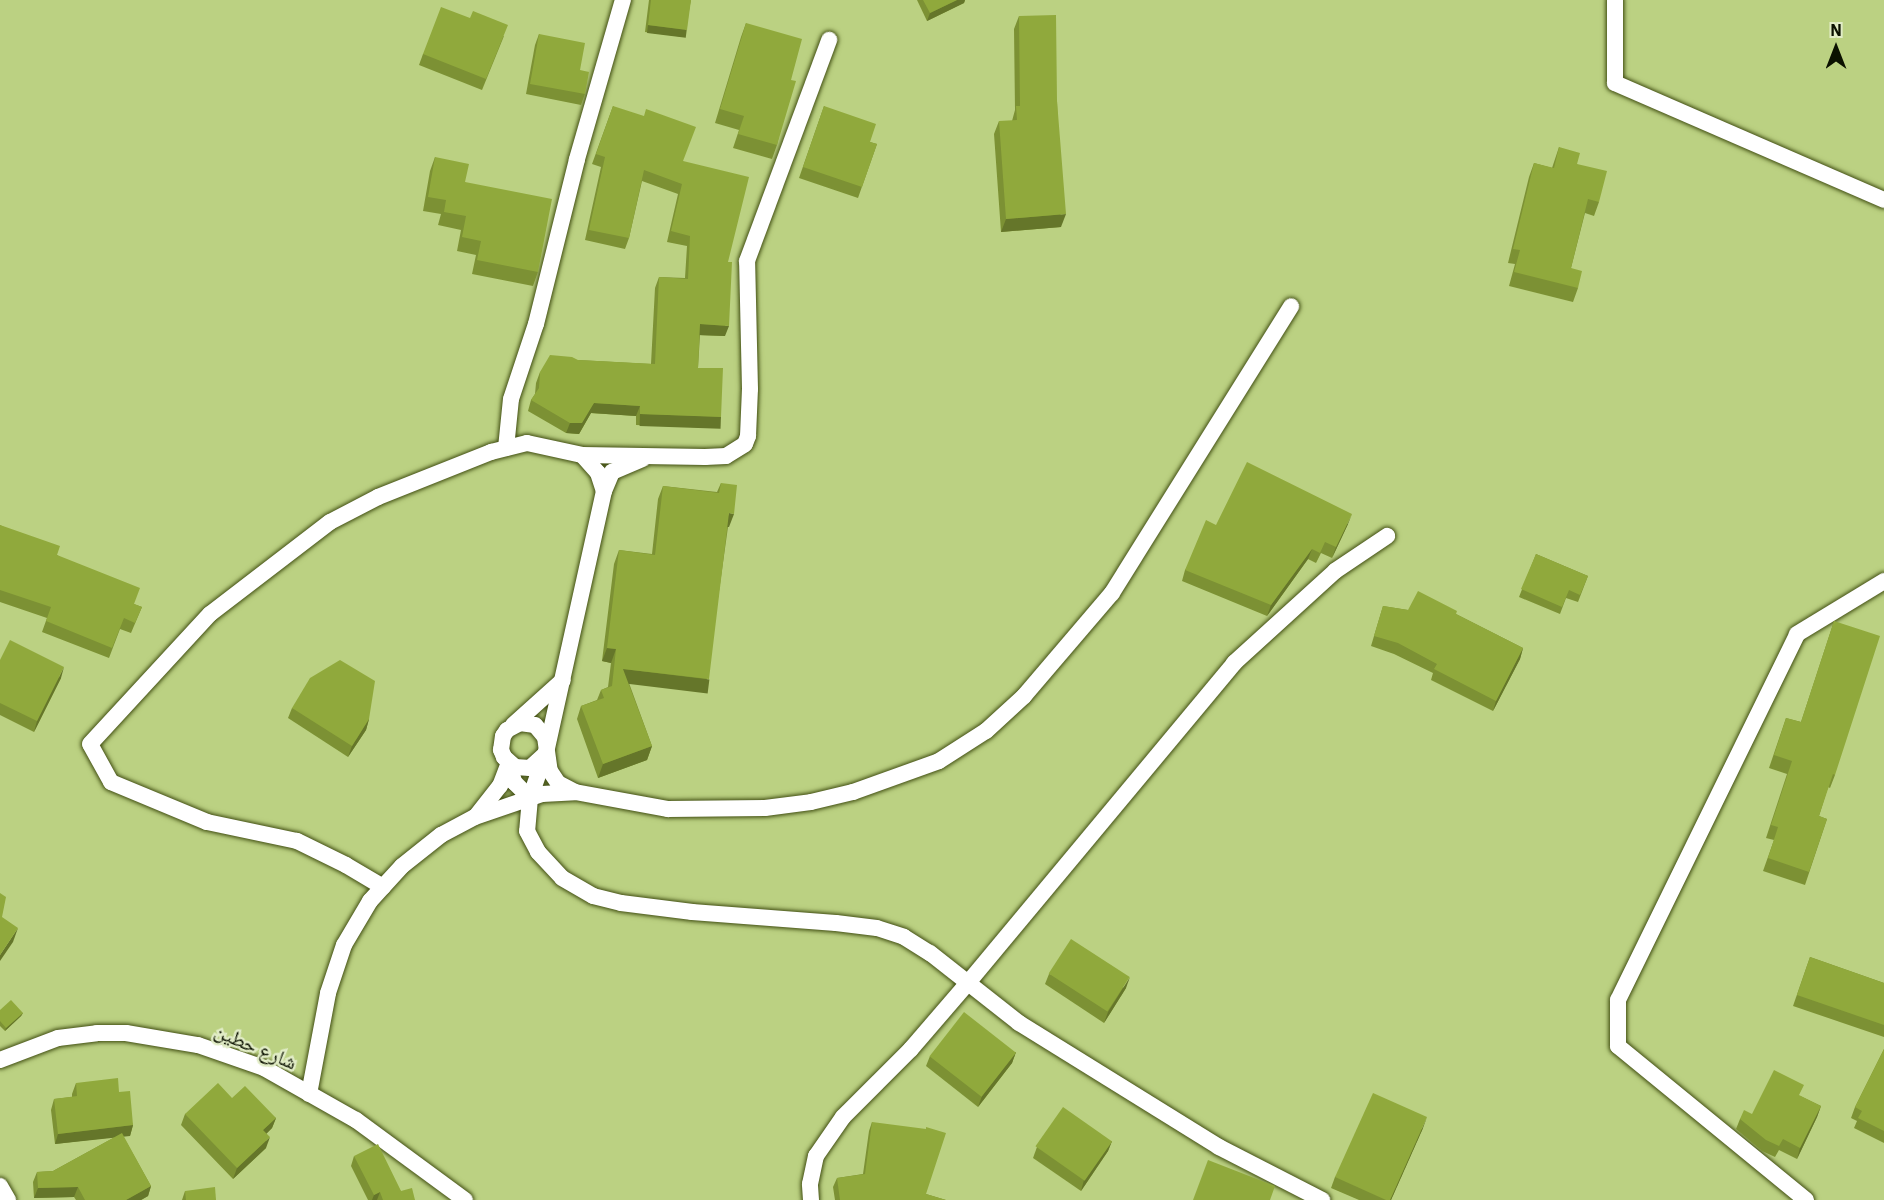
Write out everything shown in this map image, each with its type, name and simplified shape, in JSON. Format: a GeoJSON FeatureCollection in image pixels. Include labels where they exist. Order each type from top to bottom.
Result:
{"type":"FeatureCollection","features":[{"type":"Feature","properties":{"kind":"street"},"geometry":{"type":"LineString","coordinates":[[506,448],[512,399],[536,324],[577,159],[623,0]]}},
{"type":"Feature","properties":{"kind":"street"},"geometry":{"type":"LineString","coordinates":[[1615,0],[1615,83],[1884,200]]}},
{"type":"Feature","properties":{"kind":"street"},"geometry":{"type":"LineString","coordinates":[[382,887],[346,865],[297,841],[207,822],[111,782],[90,744],[210,614],[330,522],[406,485],[506,448],[527,443],[582,455],[650,456],[726,456],[745,444],[748,436],[750,389],[747,261],[829,40]]}},
{"type":"Feature","properties":{"kind":"street"},"geometry":{"type":"LineString","coordinates":[[513,725],[528,723],[535,725],[545,737],[550,771],[558,783],[575,792],[668,809],[765,808],[811,802],[853,792],[939,761],[986,731],[1024,696],[1112,593],[1291,306]]}},
{"type":"Feature","properties":{"kind":"street"},"geometry":{"type":"LineString","coordinates":[[582,455],[598,473],[604,491]]}},
{"type":"Feature","properties":{"kind":"street"},"geometry":{"type":"LineString","coordinates":[[650,456],[626,464],[612,472],[604,491],[546,752],[530,798],[527,831],[538,852],[562,878],[593,896],[621,903],[692,912],[877,928],[904,937],[1019,1023],[1219,1147],[1322,1200]]}},
{"type":"Feature","properties":{"kind":"street"},"geometry":{"type":"LineString","coordinates":[[811,1200],[810,1184],[816,1156],[843,1117],[911,1049],[967,984],[1234,663],[1335,571],[1387,536]]}},
{"type":"Feature","properties":{"kind":"street"},"geometry":{"type":"LineString","coordinates":[[1806,1200],[1618,1046],[1618,1000],[1797,634],[1884,581]]}},
{"type":"Feature","properties":{"kind":"street"},"geometry":{"type":"LineString","coordinates":[[546,752],[542,759],[530,768],[515,767],[504,757],[501,743],[503,736],[513,725],[563,680]]}},
{"type":"Feature","properties":{"kind":"street"},"geometry":{"type":"LineString","coordinates":[[509,763],[514,782],[519,790],[530,798]]}},
{"type":"Feature","properties":{"kind":"street"},"geometry":{"type":"LineString","coordinates":[[475,817],[500,786],[509,763]]}},
{"type":"Feature","properties":{"kind":"street"},"geometry":{"type":"LineString","coordinates":[[309,1094],[328,993],[344,945],[370,901],[382,887],[402,866],[441,836],[475,817],[530,798],[575,792]]}},
{"type":"Feature","properties":{"kind":"street","name":"شارع حطين"},"geometry":{"type":"LineString","coordinates":[[0,1060],[58,1038],[97,1033],[126,1033],[198,1045],[264,1068],[356,1120],[465,1200]]}},
{"type":"Feature","properties":{"kind":"street"},"geometry":{"type":"LineString","coordinates":[[0,1186],[8,1200]]}},
{"type":"Feature","properties":{"kind":"building"},"geometry":{"type":"Polygon","coordinates":[[[651,0],[691,0],[687,30],[648,25],[651,0]]]}},
{"type":"Feature","properties":{"kind":"building"},"geometry":{"type":"Polygon","coordinates":[[[923,0],[957,0],[930,13],[923,0]]]}},
{"type":"Feature","properties":{"kind":"building"},"geometry":{"type":"Polygon","coordinates":[[[441,7],[470,18],[473,11],[508,25],[486,79],[423,54],[441,7]]]}},
{"type":"Feature","properties":{"kind":"building"},"geometry":{"type":"Polygon","coordinates":[[[1056,15],[1057,101],[1066,214],[1006,219],[999,121],[1017,120],[1016,106],[1020,106],[1019,16],[1056,15]]]}},
{"type":"Feature","properties":{"kind":"building"},"geometry":{"type":"Polygon","coordinates":[[[746,23],[802,39],[791,80],[796,81],[777,145],[738,134],[744,116],[720,109],[746,23]]]}},
{"type":"Feature","properties":{"kind":"building"},"geometry":{"type":"Polygon","coordinates":[[[539,34],[585,43],[580,70],[589,72],[585,94],[530,84],[539,34]]]}},
{"type":"Feature","properties":{"kind":"building"},"geometry":{"type":"Polygon","coordinates":[[[613,106],[644,116],[646,109],[696,127],[683,161],[749,177],[728,262],[732,262],[729,326],[700,324],[698,368],[723,368],[721,417],[640,414],[640,406],[594,403],[582,423],[570,423],[531,400],[539,388],[540,372],[550,355],[572,357],[578,360],[655,364],[659,277],[688,279],[690,236],[671,231],[682,184],[644,170],[629,238],[589,230],[605,157],[596,154],[613,106]]]}},
{"type":"Feature","properties":{"kind":"building"},"geometry":{"type":"Polygon","coordinates":[[[824,106],[876,124],[870,142],[877,144],[862,187],[803,167],[824,106]]]}},
{"type":"Feature","properties":{"kind":"building"},"geometry":{"type":"Polygon","coordinates":[[[1559,147],[1580,153],[1577,164],[1607,171],[1599,202],[1588,199],[1571,268],[1582,271],[1578,288],[1514,272],[1520,250],[1513,249],[1534,163],[1554,168],[1559,147]]]}},
{"type":"Feature","properties":{"kind":"building"},"geometry":{"type":"Polygon","coordinates":[[[435,157],[469,164],[465,182],[552,199],[538,272],[477,260],[481,241],[462,237],[466,216],[444,212],[446,200],[428,197],[435,157]]]}},
{"type":"Feature","properties":{"kind":"building"},"geometry":{"type":"Polygon","coordinates":[[[1247,462],[1352,514],[1336,547],[1325,542],[1320,553],[1312,549],[1271,605],[1185,570],[1206,520],[1216,525],[1247,462]]]}},
{"type":"Feature","properties":{"kind":"building"},"geometry":{"type":"Polygon","coordinates":[[[721,483],[737,485],[734,514],[729,513],[709,679],[623,669],[652,746],[603,764],[581,706],[604,698],[601,690],[612,686],[616,649],[607,648],[619,550],[655,555],[663,486],[719,493],[721,483]]]}},
{"type":"Feature","properties":{"kind":"building"},"geometry":{"type":"Polygon","coordinates":[[[0,525],[60,546],[57,555],[140,588],[134,604],[142,607],[135,623],[124,618],[112,648],[46,621],[51,607],[0,590],[0,525]]]}},
{"type":"Feature","properties":{"kind":"building"},"geometry":{"type":"Polygon","coordinates":[[[1536,554],[1588,576],[1580,595],[1569,590],[1562,607],[1521,589],[1536,554]]]}},
{"type":"Feature","properties":{"kind":"building"},"geometry":{"type":"Polygon","coordinates":[[[1418,591],[1457,611],[1456,614],[1523,648],[1496,701],[1434,669],[1437,664],[1398,643],[1374,636],[1383,606],[1408,610],[1418,591]]]}},
{"type":"Feature","properties":{"kind":"building"},"geometry":{"type":"Polygon","coordinates":[[[1834,621],[1880,636],[1835,775],[1833,774],[1819,816],[1827,819],[1809,872],[1768,858],[1778,827],[1771,825],[1792,761],[1774,755],[1786,718],[1801,722],[1834,621]]]}},
{"type":"Feature","properties":{"kind":"building"},"geometry":{"type":"Polygon","coordinates":[[[10,640],[64,667],[37,721],[0,703],[0,660],[10,640]]]}},
{"type":"Feature","properties":{"kind":"building"},"geometry":{"type":"Polygon","coordinates":[[[340,660],[375,681],[369,719],[352,746],[292,708],[310,678],[340,660]]]}},
{"type":"Feature","properties":{"kind":"building"},"geometry":{"type":"Polygon","coordinates":[[[0,893],[6,897],[2,917],[18,928],[0,955],[0,893]]]}},
{"type":"Feature","properties":{"kind":"building"},"geometry":{"type":"Polygon","coordinates":[[[1071,939],[1130,977],[1107,1012],[1049,973],[1071,939]]]}},
{"type":"Feature","properties":{"kind":"building"},"geometry":{"type":"Polygon","coordinates":[[[1810,957],[1884,983],[1884,1025],[1797,995],[1810,957]]]}},
{"type":"Feature","properties":{"kind":"building"},"geometry":{"type":"Polygon","coordinates":[[[11,1000],[23,1013],[6,1028],[0,1021],[0,1010],[11,1000]]]}},
{"type":"Feature","properties":{"kind":"building"},"geometry":{"type":"Polygon","coordinates":[[[964,1012],[1016,1053],[982,1097],[930,1056],[964,1012]]]}},
{"type":"Feature","properties":{"kind":"building"},"geometry":{"type":"Polygon","coordinates":[[[1884,1049],[1884,1131],[1858,1118],[1862,1111],[1855,1107],[1884,1049]]]}},
{"type":"Feature","properties":{"kind":"building"},"geometry":{"type":"Polygon","coordinates":[[[1774,1070],[1804,1085],[1799,1095],[1821,1106],[1800,1148],[1783,1139],[1779,1146],[1766,1140],[1740,1119],[1744,1110],[1752,1114],[1774,1070]]]}},
{"type":"Feature","properties":{"kind":"building"},"geometry":{"type":"Polygon","coordinates":[[[118,1078],[119,1092],[130,1091],[133,1125],[58,1134],[54,1099],[77,1096],[76,1083],[118,1078]]]}},
{"type":"Feature","properties":{"kind":"building"},"geometry":{"type":"Polygon","coordinates":[[[218,1083],[232,1098],[245,1086],[276,1118],[263,1130],[270,1137],[237,1168],[185,1114],[218,1083]]]}},
{"type":"Feature","properties":{"kind":"building"},"geometry":{"type":"Polygon","coordinates":[[[1373,1093],[1427,1117],[1390,1200],[1335,1177],[1373,1093]]]}},
{"type":"Feature","properties":{"kind":"building"},"geometry":{"type":"Polygon","coordinates":[[[1063,1107],[1112,1141],[1085,1181],[1035,1146],[1063,1107]]]}},
{"type":"Feature","properties":{"kind":"building"},"geometry":{"type":"Polygon","coordinates":[[[872,1122],[926,1129],[926,1127],[946,1133],[926,1194],[946,1200],[840,1200],[837,1178],[865,1174],[872,1122]]]}},
{"type":"Feature","properties":{"kind":"building"},"geometry":{"type":"Polygon","coordinates":[[[122,1133],[151,1186],[126,1200],[85,1200],[78,1187],[38,1188],[37,1172],[53,1171],[122,1133]]]}},
{"type":"Feature","properties":{"kind":"building"},"geometry":{"type":"Polygon","coordinates":[[[378,1144],[401,1191],[412,1188],[415,1200],[383,1200],[380,1192],[374,1195],[354,1156],[378,1144]]]}},
{"type":"Feature","properties":{"kind":"building"},"geometry":{"type":"Polygon","coordinates":[[[1208,1160],[1275,1186],[1270,1200],[1193,1200],[1208,1160]]]}},
{"type":"Feature","properties":{"kind":"building"},"geometry":{"type":"Polygon","coordinates":[[[215,1187],[216,1200],[186,1200],[185,1191],[215,1187]]]}}]}
